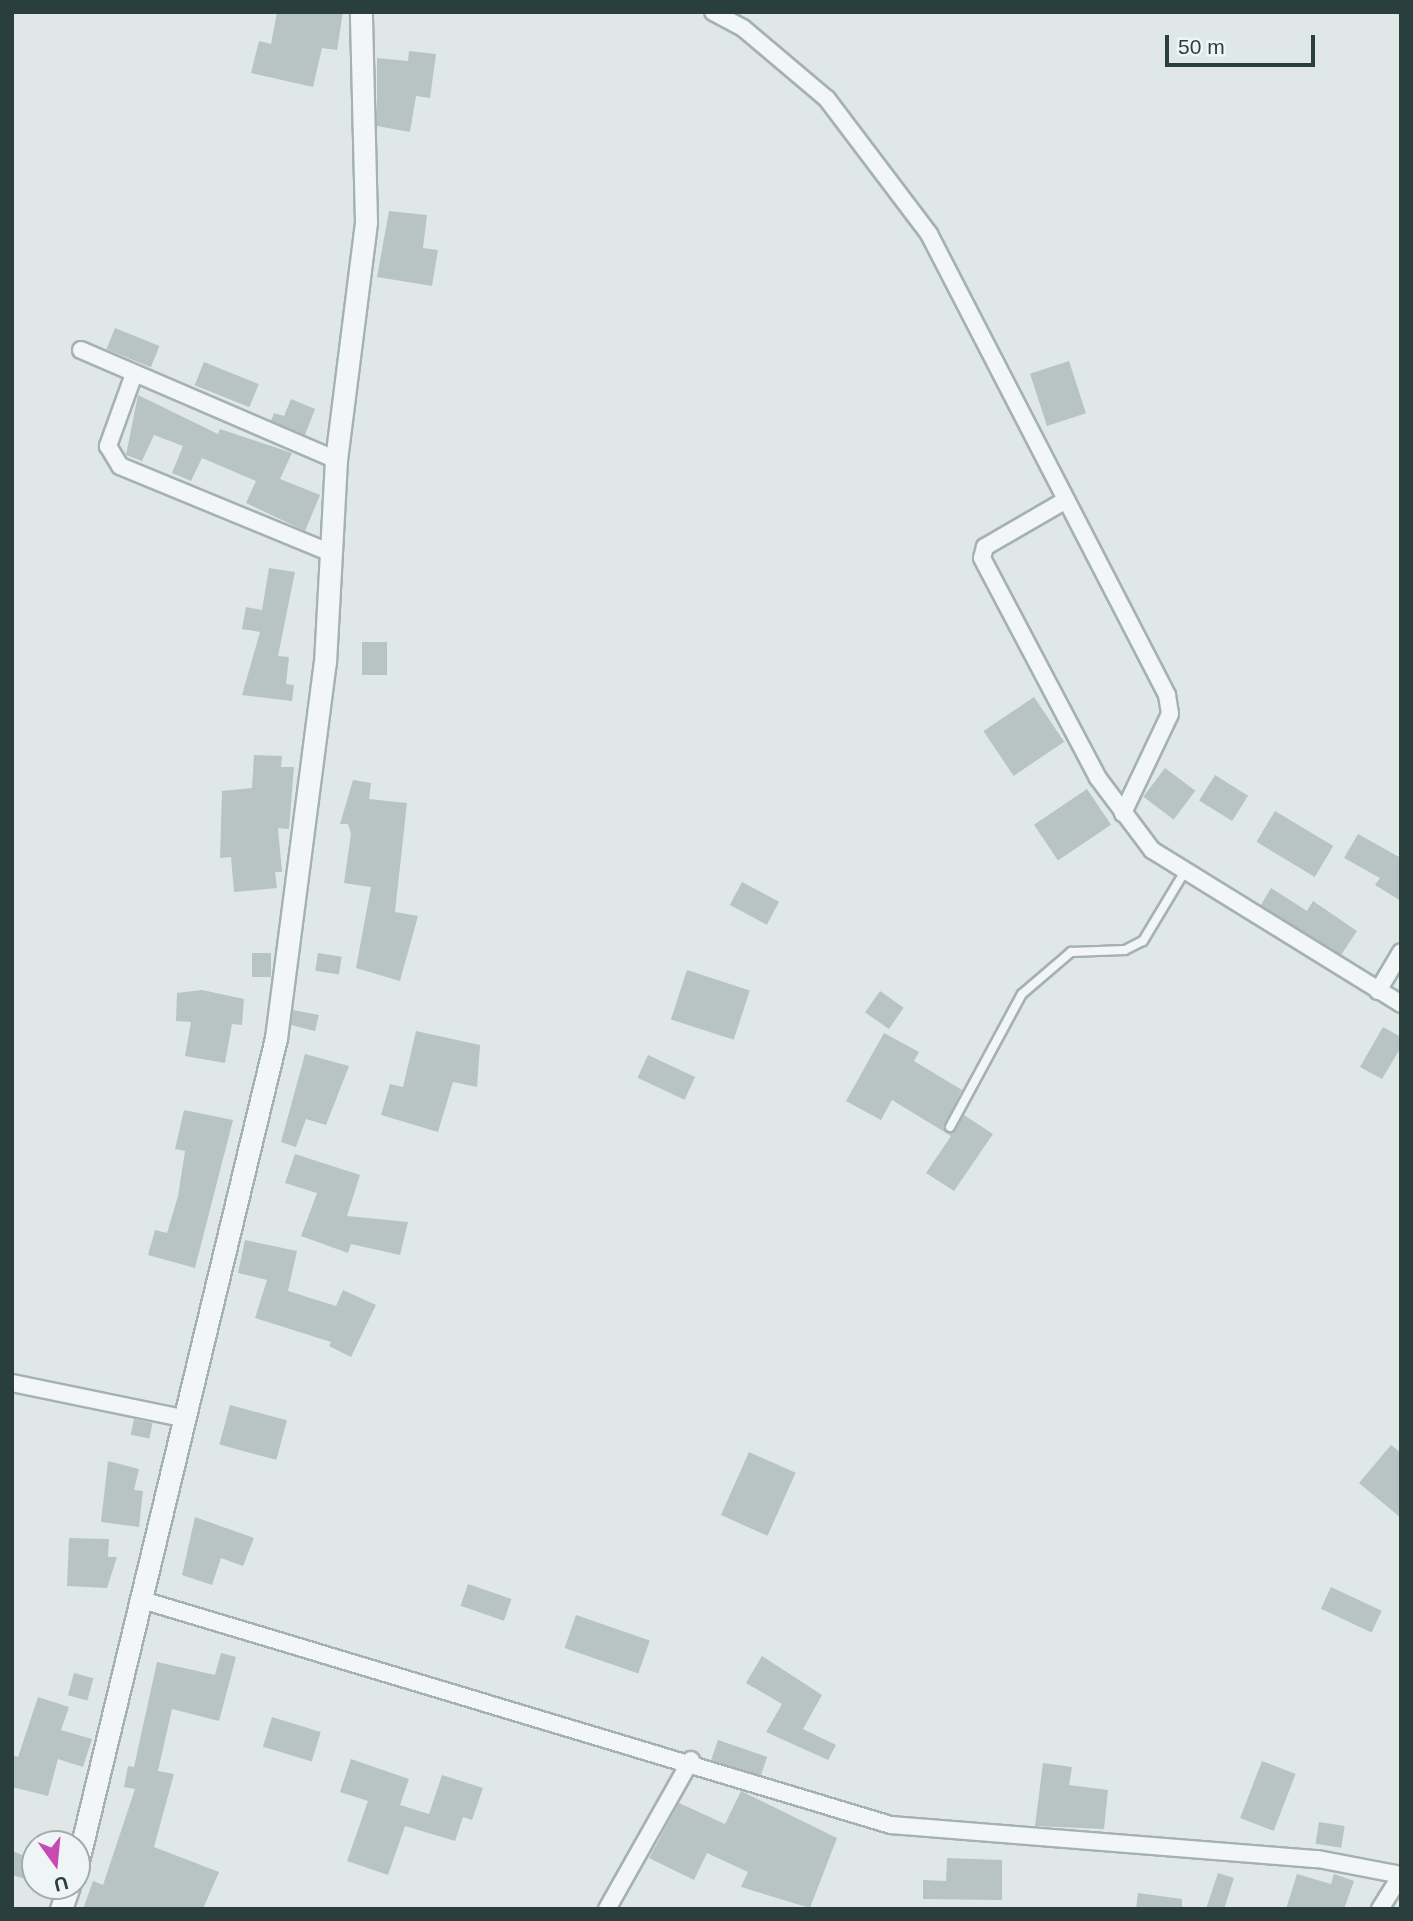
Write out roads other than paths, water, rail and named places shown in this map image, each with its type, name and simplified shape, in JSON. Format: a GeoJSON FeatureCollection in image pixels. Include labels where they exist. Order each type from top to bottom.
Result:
{"type":"FeatureCollection","features":[{"type":"Feature","properties":{"kind":"street"},"geometry":{"type":"LineString","coordinates":[[85,1830],[276,1038],[325,663],[336,460],[366,222],[361,12]]}},
{"type":"Feature","properties":{"kind":"street"},"geometry":{"type":"LineString","coordinates":[[713,12],[743,27],[827,99],[929,234],[1167,695],[1170,714],[1123,813]]}},
{"type":"Feature","properties":{"kind":"street"},"geometry":{"type":"LineString","coordinates":[[81,350],[336,460]]}},
{"type":"Feature","properties":{"kind":"street"},"geometry":{"type":"LineString","coordinates":[[134,374],[108,446],[120,466],[329,552]]}},
{"type":"Feature","properties":{"kind":"street"},"geometry":{"type":"LineString","coordinates":[[1066,500],[985,547],[985,572],[1123,813],[1152,850],[1401,1004]]}},
{"type":"Feature","properties":{"kind":"street"},"geometry":{"type":"LineString","coordinates":[[1378,991],[1401,952]]}},
{"type":"Feature","properties":{"kind":"street"},"geometry":{"type":"LineString","coordinates":[[12,1383],[183,1418]]}},
{"type":"Feature","properties":{"kind":"street"},"geometry":{"type":"LineString","coordinates":[[139,1599],[691,1760],[891,1825],[1318,1859],[1401,1875],[1380,1909]]}},
{"type":"Feature","properties":{"kind":"street"},"geometry":{"type":"LineString","coordinates":[[607,1909],[691,1760]]}},
{"type":"Feature","properties":{"kind":"lane"},"geometry":{"type":"LineString","coordinates":[[950,1127],[1022,994],[1071,952],[1125,950],[1143,941],[1185,871]]}}]}
